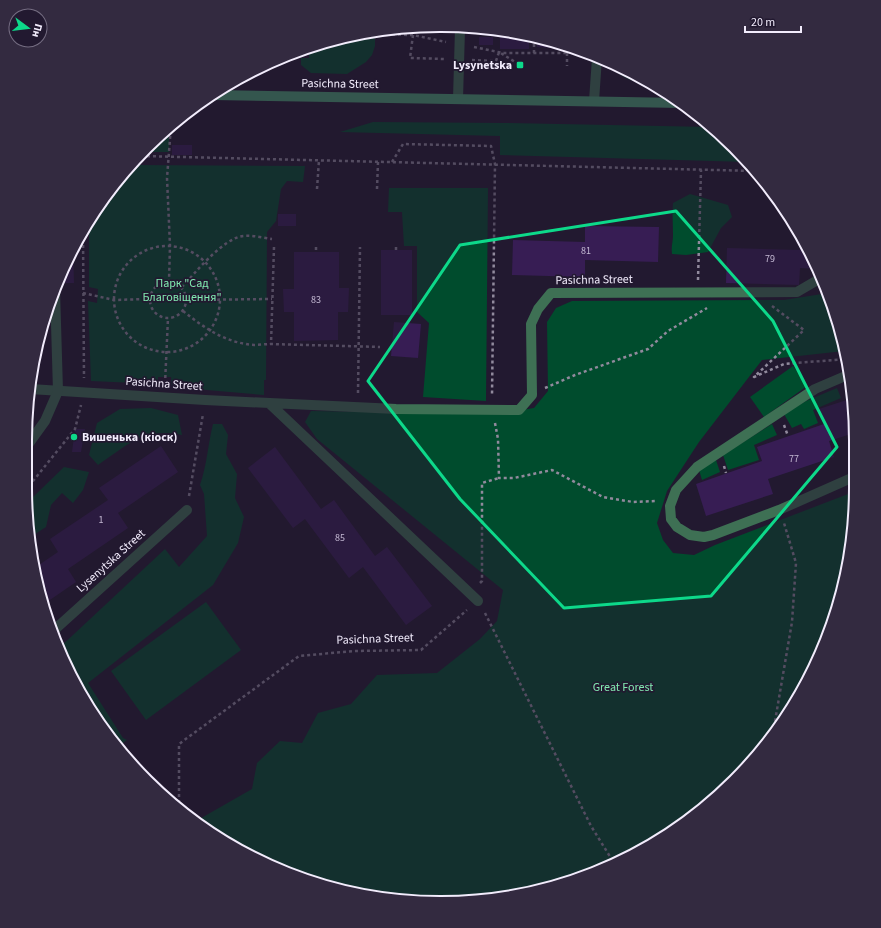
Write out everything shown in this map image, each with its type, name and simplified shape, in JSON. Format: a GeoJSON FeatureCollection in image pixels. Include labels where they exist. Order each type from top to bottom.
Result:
{"type":"FeatureCollection","features":[{"type":"Feature","properties":{"kind":"main road","name":"Pasichna Street"},"geometry":{"type":"LineString","coordinates":[[223,95],[671,104]]}},
{"type":"Feature","properties":{"kind":"street"},"geometry":{"type":"LineString","coordinates":[[458,99],[460,33]]}},
{"type":"Feature","properties":{"kind":"street"},"geometry":{"type":"LineString","coordinates":[[594,101],[597,63]]}},
{"type":"Feature","properties":{"kind":"street","name":"Pasichna Street"},"geometry":{"type":"LineString","coordinates":[[35,389],[164,398],[358,407],[492,411],[519,410],[532,395],[531,324],[538,309],[551,292],[797,292],[816,281]]}},
{"type":"Feature","properties":{"kind":"street"},"geometry":{"type":"LineString","coordinates":[[32,439],[45,421],[58,391],[55,305]]}},
{"type":"Feature","properties":{"kind":"street"},"geometry":{"type":"LineString","coordinates":[[844,377],[814,389],[697,467],[676,490],[670,506],[672,519],[677,527],[690,535],[713,535],[779,510],[849,479]]}},
{"type":"Feature","properties":{"kind":"street"},"geometry":{"type":"LineString","coordinates":[[269,403],[478,601]]}},
{"type":"Feature","properties":{"kind":"street","name":"Lysenytska Street"},"geometry":{"type":"LineString","coordinates":[[57,627],[187,510]]}},
{"type":"Feature","properties":{"kind":"path"},"geometry":{"type":"LineString","coordinates":[[413,35],[410,58],[446,59]]}},
{"type":"Feature","properties":{"kind":"path"},"geometry":{"type":"LineString","coordinates":[[534,43],[534,53]]}},
{"type":"Feature","properties":{"kind":"path"},"geometry":{"type":"LineString","coordinates":[[496,61],[498,52],[520,65]]}},
{"type":"Feature","properties":{"kind":"path"},"geometry":{"type":"LineString","coordinates":[[567,53],[567,66]]}},
{"type":"Feature","properties":{"kind":"path"},"geometry":{"type":"LineString","coordinates":[[170,281],[167,178],[171,133]]}},
{"type":"Feature","properties":{"kind":"path"},"geometry":{"type":"LineString","coordinates":[[392,162],[403,144],[491,146],[495,164],[492,411]]}},
{"type":"Feature","properties":{"kind":"path"},"geometry":{"type":"LineString","coordinates":[[148,156],[748,171]]}},
{"type":"Feature","properties":{"kind":"path"},"geometry":{"type":"LineString","coordinates":[[317,189],[319,160]]}},
{"type":"Feature","properties":{"kind":"path"},"geometry":{"type":"LineString","coordinates":[[377,189],[378,162]]}},
{"type":"Feature","properties":{"kind":"path"},"geometry":{"type":"LineString","coordinates":[[697,292],[700,170]]}},
{"type":"Feature","properties":{"kind":"path"},"geometry":{"type":"LineString","coordinates":[[182,288],[205,262],[232,239],[243,236],[272,239]]}},
{"type":"Feature","properties":{"kind":"path"},"geometry":{"type":"LineString","coordinates":[[32,482],[75,429],[85,392],[83,243]]}},
{"type":"Feature","properties":{"kind":"path"},"geometry":{"type":"LineString","coordinates":[[170,246],[195,254],[205,262],[214,273],[220,300],[215,322],[209,332],[190,347],[179,351],[166,353],[153,351],[130,337],[119,320],[114,300],[119,279],[131,261],[143,252],[170,246]]}},
{"type":"Feature","properties":{"kind":"path"},"geometry":{"type":"LineString","coordinates":[[271,344],[274,247]]}},
{"type":"Feature","properties":{"kind":"path"},"geometry":{"type":"LineString","coordinates":[[316,247],[316,252]]}},
{"type":"Feature","properties":{"kind":"path"},"geometry":{"type":"LineString","coordinates":[[358,407],[360,247]]}},
{"type":"Feature","properties":{"kind":"path"},"geometry":{"type":"LineString","coordinates":[[170,281],[176,283],[182,288],[187,300],[179,315],[168,318],[161,317],[155,313],[150,306],[149,299],[155,286],[162,282],[170,281]]}},
{"type":"Feature","properties":{"kind":"path"},"geometry":{"type":"LineString","coordinates":[[754,292],[804,330],[754,377],[784,364],[841,359]]}},
{"type":"Feature","properties":{"kind":"path"},"geometry":{"type":"LineString","coordinates":[[83,293],[114,300],[149,299]]}},
{"type":"Feature","properties":{"kind":"path"},"geometry":{"type":"LineString","coordinates":[[187,300],[272,299]]}},
{"type":"Feature","properties":{"kind":"path"},"geometry":{"type":"LineString","coordinates":[[532,395],[575,374],[648,349],[668,331],[708,307]]}},
{"type":"Feature","properties":{"kind":"path"},"geometry":{"type":"LineString","coordinates":[[182,311],[209,332],[246,344],[380,347]]}},
{"type":"Feature","properties":{"kind":"path"},"geometry":{"type":"LineString","coordinates":[[164,398],[168,318]]}},
{"type":"Feature","properties":{"kind":"path"},"geometry":{"type":"LineString","coordinates":[[187,510],[206,400]]}},
{"type":"Feature","properties":{"kind":"path"},"geometry":{"type":"LineString","coordinates":[[495,423],[498,439],[499,478]]}},
{"type":"Feature","properties":{"kind":"path"},"geometry":{"type":"LineString","coordinates":[[611,858],[591,826],[478,601],[476,587],[482,581],[482,483],[499,478],[514,478],[552,470],[603,497],[632,502],[660,501]]}},
{"type":"Feature","properties":{"kind":"path"},"geometry":{"type":"LineString","coordinates":[[775,721],[792,622],[796,564],[783,519]]}},
{"type":"Feature","properties":{"kind":"path","name":"Pasichna Street"},"geometry":{"type":"LineString","coordinates":[[179,801],[178,744],[299,656],[354,651],[421,650],[478,601]]}},
{"type":"Feature","properties":{"kind":"highlighted area"},"geometry":{"type":"Polygon","coordinates":[[[676,211],[773,321],[837,447],[711,596],[564,608],[460,499],[368,381],[460,245],[676,211]]]}},
{"type":"Feature","properties":{"kind":"green space"},"geometry":{"type":"Polygon","coordinates":[[[375,37],[375,46],[372,55],[366,62],[347,74],[311,73],[301,65],[301,58],[309,58],[309,54],[335,46],[375,37]]]}},
{"type":"Feature","properties":{"kind":"green space"},"geometry":{"type":"Polygon","coordinates":[[[618,72],[634,81],[625,78],[618,72]]]}},
{"type":"Feature","properties":{"kind":"green space"},"geometry":{"type":"Polygon","coordinates":[[[373,122],[702,127],[739,162],[500,155],[500,136],[340,132],[373,122]]]}},
{"type":"Feature","properties":{"kind":"green space"},"geometry":{"type":"Polygon","coordinates":[[[169,135],[169,152],[152,152],[169,135]]]}},
{"type":"Feature","properties":{"kind":"green space","name":"Парк \"Сад Благовіщення\""},"geometry":{"type":"Polygon","coordinates":[[[139,165],[305,166],[303,182],[287,181],[281,189],[276,221],[267,232],[266,380],[264,380],[264,395],[172,387],[171,377],[158,377],[158,384],[91,381],[88,301],[97,303],[98,289],[89,287],[89,233],[116,192],[139,165]]]}},
{"type":"Feature","properties":{"kind":"green space"},"geometry":{"type":"Polygon","coordinates":[[[389,188],[488,188],[486,401],[423,397],[429,323],[417,312],[417,246],[404,246],[402,212],[388,212],[389,188]]]}},
{"type":"Feature","properties":{"kind":"green space"},"geometry":{"type":"Polygon","coordinates":[[[690,194],[728,205],[732,217],[721,228],[708,252],[686,255],[672,254],[673,203],[690,194]]]}},
{"type":"Feature","properties":{"kind":"green space","name":"Great Forest"},"geometry":{"type":"Polygon","coordinates":[[[822,294],[839,352],[762,360],[699,442],[667,491],[657,523],[663,540],[673,553],[694,555],[715,545],[849,494],[846,541],[835,593],[818,644],[807,668],[794,692],[765,736],[748,757],[710,795],[689,812],[645,841],[597,865],[546,882],[520,888],[494,893],[467,895],[440,896],[387,893],[335,882],[284,865],[260,854],[236,841],[201,818],[252,789],[257,763],[280,741],[302,743],[318,713],[351,704],[377,675],[437,673],[480,639],[497,621],[503,590],[317,439],[305,422],[311,411],[498,414],[534,408],[548,391],[547,322],[556,308],[572,301],[784,300],[822,294]]]}},
{"type":"Feature","properties":{"kind":"green space"},"geometry":{"type":"Polygon","coordinates":[[[793,366],[807,386],[764,417],[750,397],[793,366]]]}},
{"type":"Feature","properties":{"kind":"green space"},"geometry":{"type":"Polygon","coordinates":[[[837,388],[841,398],[813,410],[818,423],[804,429],[801,424],[792,428],[784,414],[806,401],[837,388]]]}},
{"type":"Feature","properties":{"kind":"green space"},"geometry":{"type":"Polygon","coordinates":[[[151,408],[178,415],[182,435],[168,433],[146,436],[127,445],[98,465],[89,455],[97,423],[120,409],[151,408]]]}},
{"type":"Feature","properties":{"kind":"green space"},"geometry":{"type":"Polygon","coordinates":[[[213,424],[222,424],[228,435],[226,454],[237,474],[235,498],[244,517],[238,543],[213,585],[88,683],[123,738],[127,740],[122,744],[87,692],[63,644],[165,549],[179,567],[207,536],[204,494],[200,485],[213,424]]]}},
{"type":"Feature","properties":{"kind":"green space"},"geometry":{"type":"Polygon","coordinates":[[[772,424],[777,435],[754,445],[759,460],[728,470],[723,455],[772,424]]]}},
{"type":"Feature","properties":{"kind":"green space"},"geometry":{"type":"Polygon","coordinates":[[[716,460],[720,472],[702,480],[699,470],[716,460]]]}},
{"type":"Feature","properties":{"kind":"green space"},"geometry":{"type":"Polygon","coordinates":[[[64,467],[89,472],[83,490],[73,503],[62,493],[51,505],[46,527],[35,534],[32,498],[64,467]]]}},
{"type":"Feature","properties":{"kind":"green space"},"geometry":{"type":"Polygon","coordinates":[[[206,602],[241,650],[146,720],[111,671],[206,602]]]}},
{"type":"Feature","properties":{"kind":"building"},"geometry":{"type":"Polygon","coordinates":[[[500,36],[529,42],[529,49],[500,49],[500,36]]]}},
{"type":"Feature","properties":{"kind":"building"},"geometry":{"type":"Polygon","coordinates":[[[479,37],[493,37],[493,45],[479,45],[479,37]]]}},
{"type":"Feature","properties":{"kind":"building"},"geometry":{"type":"Polygon","coordinates":[[[537,44],[552,48],[537,47],[537,44]]]}},
{"type":"Feature","properties":{"kind":"building"},"geometry":{"type":"Polygon","coordinates":[[[172,145],[192,145],[192,155],[172,155],[172,145]]]}},
{"type":"Feature","properties":{"kind":"building"},"geometry":{"type":"Polygon","coordinates":[[[278,214],[296,214],[296,226],[278,226],[278,214]]]}},
{"type":"Feature","properties":{"kind":"building"},"geometry":{"type":"Polygon","coordinates":[[[585,226],[659,227],[658,262],[585,260],[585,277],[512,275],[513,240],[585,242],[585,226]]]}},
{"type":"Feature","properties":{"kind":"building"},"geometry":{"type":"Polygon","coordinates":[[[800,247],[811,269],[800,268],[799,285],[726,283],[727,248],[800,250],[800,247]]]}},
{"type":"Feature","properties":{"kind":"building"},"geometry":{"type":"Polygon","coordinates":[[[381,250],[412,250],[412,315],[381,315],[381,250]]]}},
{"type":"Feature","properties":{"kind":"building"},"geometry":{"type":"Polygon","coordinates":[[[294,252],[339,252],[339,288],[349,288],[348,312],[338,312],[338,340],[294,341],[294,312],[284,312],[283,289],[294,289],[294,252]]]}},
{"type":"Feature","properties":{"kind":"building"},"geometry":{"type":"Polygon","coordinates":[[[73,261],[74,283],[63,283],[73,261]]]}},
{"type":"Feature","properties":{"kind":"building"},"geometry":{"type":"Polygon","coordinates":[[[394,322],[421,324],[418,358],[391,356],[394,322]]]}},
{"type":"Feature","properties":{"kind":"building"},"geometry":{"type":"Polygon","coordinates":[[[847,400],[849,435],[829,441],[834,457],[768,479],[773,494],[706,516],[696,484],[762,461],[757,447],[824,424],[819,409],[847,400]]]}},
{"type":"Feature","properties":{"kind":"building"},"geometry":{"type":"Polygon","coordinates":[[[75,429],[85,429],[81,452],[72,452],[75,429]]]}},
{"type":"Feature","properties":{"kind":"building"},"geometry":{"type":"Polygon","coordinates":[[[161,446],[178,472],[118,513],[128,528],[68,569],[76,582],[48,601],[40,565],[58,552],[50,539],[108,500],[99,488],[161,446]]]}},
{"type":"Feature","properties":{"kind":"building"},"geometry":{"type":"Polygon","coordinates":[[[275,447],[321,509],[334,500],[375,556],[387,547],[432,606],[406,625],[363,567],[349,578],[305,519],[293,528],[248,468],[275,447]]]}},
{"type":"Feature","properties":{"kind":"place","name":"Lysynetska"},"geometry":{"type":"Point","coordinates":[520,65]}},
{"type":"Feature","properties":{"kind":"place","name":"Вишенька (кіоск)"},"geometry":{"type":"Point","coordinates":[74,437]}}]}
